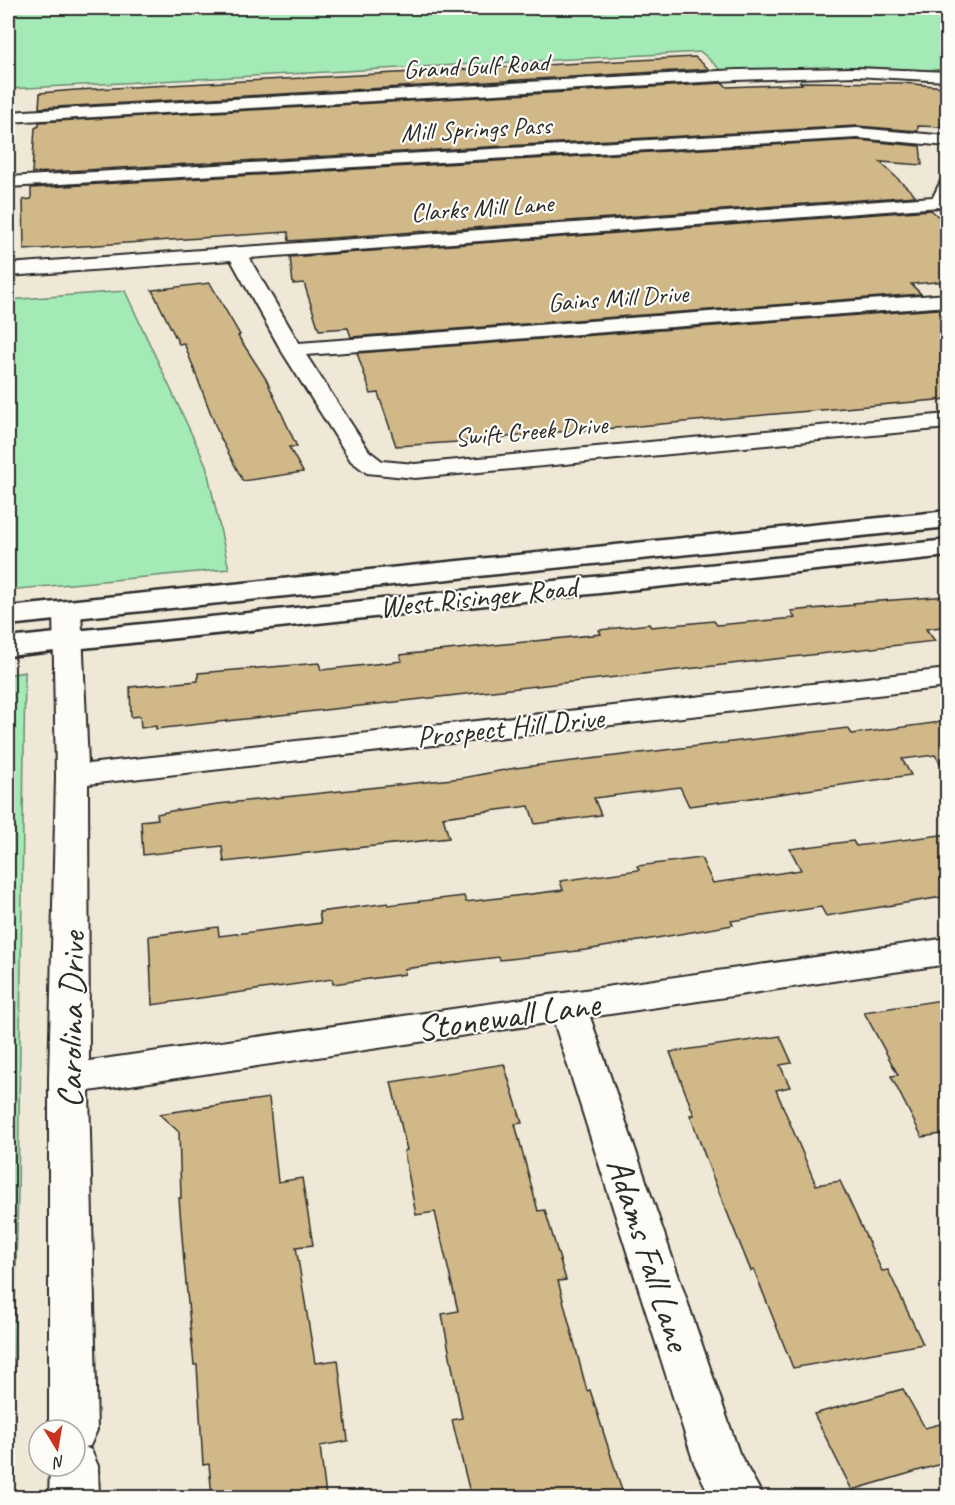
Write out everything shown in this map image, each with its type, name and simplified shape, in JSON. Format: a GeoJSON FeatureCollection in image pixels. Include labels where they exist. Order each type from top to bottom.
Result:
{"type":"FeatureCollection","features":[{"type":"Feature","properties":{"kind":"main road","name":"West Risinger Road"},"geometry":{"type":"LineString","coordinates":[[8,615],[948,519]]}},
{"type":"Feature","properties":{"kind":"main road","name":"West Risinger Road"},"geometry":{"type":"LineString","coordinates":[[8,646],[948,548]]}},
{"type":"Feature","properties":{"kind":"street","name":"Grand Gulf Road"},"geometry":{"type":"LineString","coordinates":[[8,117],[737,75],[855,72],[948,77]]}},
{"type":"Feature","properties":{"kind":"street","name":"Mill Springs Pass"},"geometry":{"type":"LineString","coordinates":[[8,182],[857,133],[948,141]]}},
{"type":"Feature","properties":{"kind":"street","name":"Clarks Mill Lane"},"geometry":{"type":"LineString","coordinates":[[8,270],[940,202],[948,183]]}},
{"type":"Feature","properties":{"kind":"street","name":"Swift Creek Drive"},"geometry":{"type":"LineString","coordinates":[[236,252],[292,351],[360,456],[376,468],[415,471],[948,421]]}},
{"type":"Feature","properties":{"kind":"street","name":"Gains Mill Drive"},"geometry":{"type":"LineString","coordinates":[[292,351],[948,300]]}},
{"type":"Feature","properties":{"kind":"street","name":"Carolina Drive"},"geometry":{"type":"LineString","coordinates":[[67,609],[72,776],[69,1079],[73,1418]]}},
{"type":"Feature","properties":{"kind":"street","name":"Prospect Hill Drive"},"geometry":{"type":"LineString","coordinates":[[72,776],[948,678]]}},
{"type":"Feature","properties":{"kind":"street","name":"Stonewall Lane"},"geometry":{"type":"LineString","coordinates":[[69,1079],[948,951]]}},
{"type":"Feature","properties":{"kind":"street","name":"Adams Fall Lane"},"geometry":{"type":"LineString","coordinates":[[568,1007],[718,1463],[739,1497]]}},
{"type":"Feature","properties":{"kind":"street"},"geometry":{"type":"LineString","coordinates":[[74,1478],[74,1497]]}},
{"type":"Feature","properties":{"kind":"green space"},"geometry":{"type":"Polygon","coordinates":[[[8,8],[947,8],[947,71],[861,67],[721,70],[701,52],[8,89],[8,8]]]}},
{"type":"Feature","properties":{"kind":"green space"},"geometry":{"type":"Polygon","coordinates":[[[125,291],[206,465],[229,569],[8,590],[8,300],[125,291]]]}},
{"type":"Feature","properties":{"kind":"green space"},"geometry":{"type":"Polygon","coordinates":[[[25,672],[18,1191],[10,1497],[8,1498],[8,675],[25,672]]]}},
{"type":"Feature","properties":{"kind":"building"},"geometry":{"type":"Polygon","coordinates":[[[695,57],[709,69],[39,108],[40,93],[76,90],[695,57]]]}},
{"type":"Feature","properties":{"kind":"building"},"geometry":{"type":"Polygon","coordinates":[[[800,82],[903,83],[944,87],[941,127],[918,126],[918,131],[857,126],[32,173],[35,128],[39,126],[39,122],[723,83],[727,87],[802,84],[800,82]]]}},
{"type":"Feature","properties":{"kind":"building"},"geometry":{"type":"Polygon","coordinates":[[[857,140],[920,146],[922,165],[880,162],[916,196],[289,241],[288,232],[24,250],[23,200],[31,199],[31,188],[857,140]]]}},
{"type":"Feature","properties":{"kind":"building"},"geometry":{"type":"Polygon","coordinates":[[[931,210],[948,225],[948,281],[911,284],[921,294],[351,337],[348,328],[319,330],[304,283],[293,284],[290,257],[931,210]]]}},
{"type":"Feature","properties":{"kind":"building"},"geometry":{"type":"Polygon","coordinates":[[[210,283],[240,335],[238,336],[266,379],[297,447],[289,447],[303,472],[243,481],[219,435],[184,343],[179,344],[152,290],[210,283]]]}},
{"type":"Feature","properties":{"kind":"building"},"geometry":{"type":"Polygon","coordinates":[[[938,309],[948,318],[948,399],[458,442],[396,446],[378,393],[371,394],[357,353],[938,309]]]}},
{"type":"Feature","properties":{"kind":"building"},"geometry":{"type":"Polygon","coordinates":[[[948,596],[948,626],[926,629],[935,641],[156,729],[156,726],[141,728],[140,716],[131,717],[130,687],[198,681],[198,673],[319,663],[321,670],[402,661],[400,655],[601,634],[599,630],[649,624],[651,627],[714,621],[717,625],[795,618],[791,611],[854,605],[853,603],[948,596]]]}},
{"type":"Feature","properties":{"kind":"building"},"geometry":{"type":"Polygon","coordinates":[[[948,721],[948,774],[935,755],[902,759],[911,775],[689,806],[680,787],[594,798],[601,815],[535,824],[529,806],[443,817],[449,838],[224,862],[222,846],[143,855],[141,821],[158,819],[157,814],[171,811],[462,778],[515,768],[848,728],[852,734],[948,721]]]}},
{"type":"Feature","properties":{"kind":"building"},"geometry":{"type":"Polygon","coordinates":[[[948,834],[948,896],[826,916],[821,907],[731,921],[733,925],[586,950],[500,960],[499,957],[404,969],[405,974],[333,984],[332,979],[152,1005],[149,936],[218,927],[219,936],[321,923],[319,912],[464,896],[466,902],[563,890],[560,881],[639,870],[637,866],[701,858],[713,883],[801,870],[790,849],[853,841],[856,846],[948,834]]]}},
{"type":"Feature","properties":{"kind":"building"},"geometry":{"type":"Polygon","coordinates":[[[948,999],[948,1133],[922,1137],[891,1076],[898,1075],[864,1012],[948,999]]]}},
{"type":"Feature","properties":{"kind":"building"},"geometry":{"type":"Polygon","coordinates":[[[780,1036],[792,1063],[780,1065],[790,1087],[776,1090],[816,1185],[840,1181],[882,1271],[888,1270],[923,1344],[793,1368],[754,1270],[751,1271],[712,1175],[690,1115],[694,1115],[670,1052],[780,1036]]]}},
{"type":"Feature","properties":{"kind":"building"},"geometry":{"type":"Polygon","coordinates":[[[504,1064],[522,1123],[515,1124],[538,1211],[545,1210],[566,1280],[558,1281],[587,1391],[590,1390],[624,1497],[471,1497],[452,1420],[462,1418],[442,1314],[458,1311],[435,1212],[416,1215],[404,1151],[407,1150],[391,1082],[504,1064]]]}},
{"type":"Feature","properties":{"kind":"building"},"geometry":{"type":"Polygon","coordinates":[[[269,1098],[278,1182],[302,1178],[313,1245],[296,1247],[315,1363],[338,1360],[348,1441],[320,1446],[326,1497],[212,1497],[209,1464],[203,1465],[197,1365],[194,1365],[184,1262],[179,1198],[181,1198],[179,1132],[159,1114],[269,1098]]]}},
{"type":"Feature","properties":{"kind":"building"},"geometry":{"type":"Polygon","coordinates":[[[903,1389],[925,1428],[948,1422],[948,1462],[852,1490],[814,1414],[903,1389]]]}}]}
